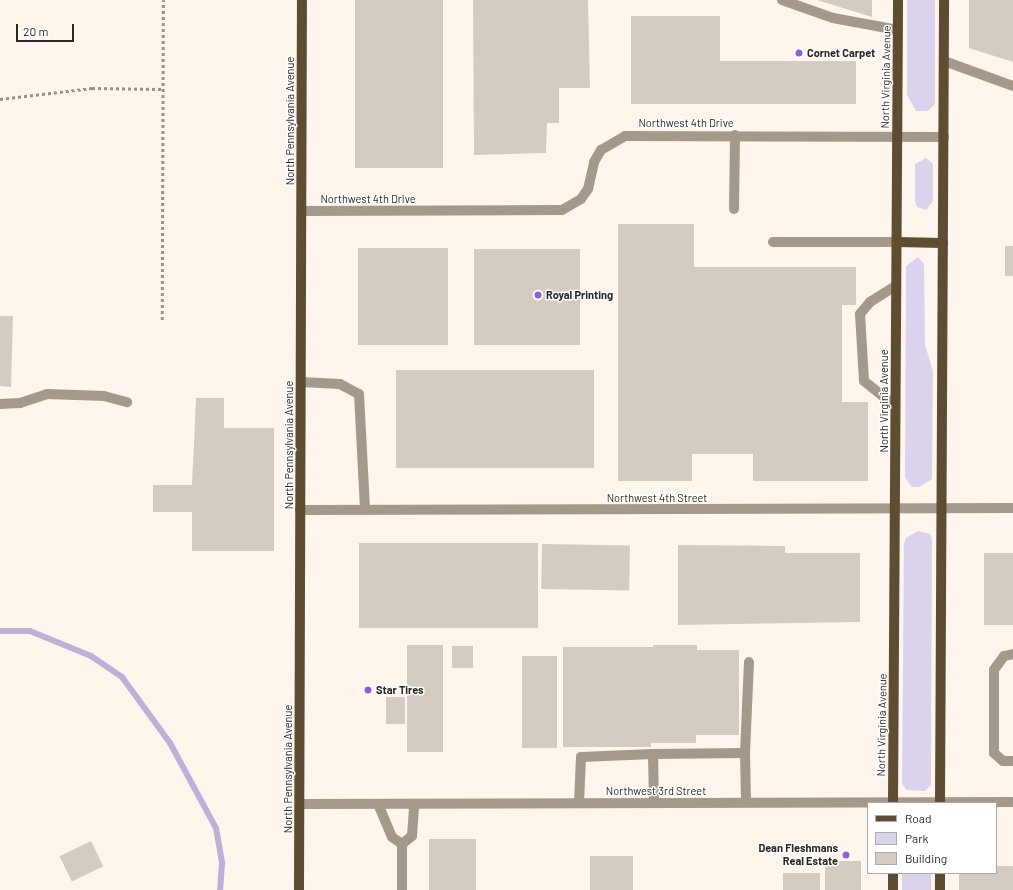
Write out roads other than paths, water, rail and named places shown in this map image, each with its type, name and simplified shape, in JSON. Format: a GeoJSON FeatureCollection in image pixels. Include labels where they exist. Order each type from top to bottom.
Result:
{"type":"FeatureCollection","features":[{"type":"Feature","properties":{"kind":"main road","name":"North Pennsylvania Avenue"},"geometry":{"type":"LineString","coordinates":[[299,890],[302,0]]}},
{"type":"Feature","properties":{"kind":"main road","name":"North Virginia Avenue"},"geometry":{"type":"LineString","coordinates":[[893,802],[898,0]]}},
{"type":"Feature","properties":{"kind":"main road"},"geometry":{"type":"LineString","coordinates":[[940,802],[944,0]]}},
{"type":"Feature","properties":{"kind":"main road"},"geometry":{"type":"LineString","coordinates":[[896,242],[943,243]]}},
{"type":"Feature","properties":{"kind":"main road"},"geometry":{"type":"LineString","coordinates":[[893,874],[893,890]]}},
{"type":"Feature","properties":{"kind":"main road"},"geometry":{"type":"LineString","coordinates":[[940,874],[940,890]]}},
{"type":"Feature","properties":{"kind":"street"},"geometry":{"type":"LineString","coordinates":[[782,0],[833,18],[898,30]]}},
{"type":"Feature","properties":{"kind":"street"},"geometry":{"type":"LineString","coordinates":[[944,61],[1013,86]]}},
{"type":"Feature","properties":{"kind":"street","name":"Northwest 4th Drive"},"geometry":{"type":"LineString","coordinates":[[302,211],[562,210],[581,199],[588,189],[594,162],[614,139],[647,134],[944,137]]}},
{"type":"Feature","properties":{"kind":"street"},"geometry":{"type":"LineString","coordinates":[[734,208],[735,135]]}},
{"type":"Feature","properties":{"kind":"street"},"geometry":{"type":"LineString","coordinates":[[773,242],[896,242]]}},
{"type":"Feature","properties":{"kind":"street"},"geometry":{"type":"LineString","coordinates":[[896,286],[870,302],[860,314],[864,381],[896,406]]}},
{"type":"Feature","properties":{"kind":"street"},"geometry":{"type":"LineString","coordinates":[[301,382],[340,384],[359,394],[365,510]]}},
{"type":"Feature","properties":{"kind":"street"},"geometry":{"type":"LineString","coordinates":[[0,404],[20,404],[47,394],[104,396],[127,402]]}},
{"type":"Feature","properties":{"kind":"street","name":"Northwest 4th Street"},"geometry":{"type":"LineString","coordinates":[[300,510],[1013,508]]}},
{"type":"Feature","properties":{"kind":"street"},"geometry":{"type":"LineString","coordinates":[[1013,654],[1004,656],[994,670],[994,753],[1003,761],[1013,761]]}},
{"type":"Feature","properties":{"kind":"street"},"geometry":{"type":"LineString","coordinates":[[746,802],[745,753],[749,662]]}},
{"type":"Feature","properties":{"kind":"street"},"geometry":{"type":"LineString","coordinates":[[579,803],[581,757],[653,754],[745,753]]}},
{"type":"Feature","properties":{"kind":"street"},"geometry":{"type":"LineString","coordinates":[[653,754],[654,803]]}},
{"type":"Feature","properties":{"kind":"street","name":"Northwest 3rd Street"},"geometry":{"type":"LineString","coordinates":[[300,804],[1013,802]]}},
{"type":"Feature","properties":{"kind":"street"},"geometry":{"type":"LineString","coordinates":[[378,804],[392,837],[402,844]]}},
{"type":"Feature","properties":{"kind":"street"},"geometry":{"type":"LineString","coordinates":[[402,844],[412,836],[414,804]]}},
{"type":"Feature","properties":{"kind":"street"},"geometry":{"type":"LineString","coordinates":[[402,844],[402,890]]}},
{"type":"Feature","properties":{"kind":"waterway"},"geometry":{"type":"LineString","coordinates":[[0,631],[30,631],[91,656],[122,677],[170,743],[216,828],[222,863],[220,890]]}},
{"type":"Feature","properties":{"kind":"place","name":"Cornet Carpet"},"geometry":{"type":"Point","coordinates":[799,53]}},
{"type":"Feature","properties":{"kind":"place","name":"Royal Printing"},"geometry":{"type":"Point","coordinates":[538,295]}},
{"type":"Feature","properties":{"kind":"place","name":"Star Tires"},"geometry":{"type":"Point","coordinates":[368,690]}},
{"type":"Feature","properties":{"kind":"place","name":"Dean Fleshmans Real Estate"},"geometry":{"type":"Point","coordinates":[846,855]}}]}
